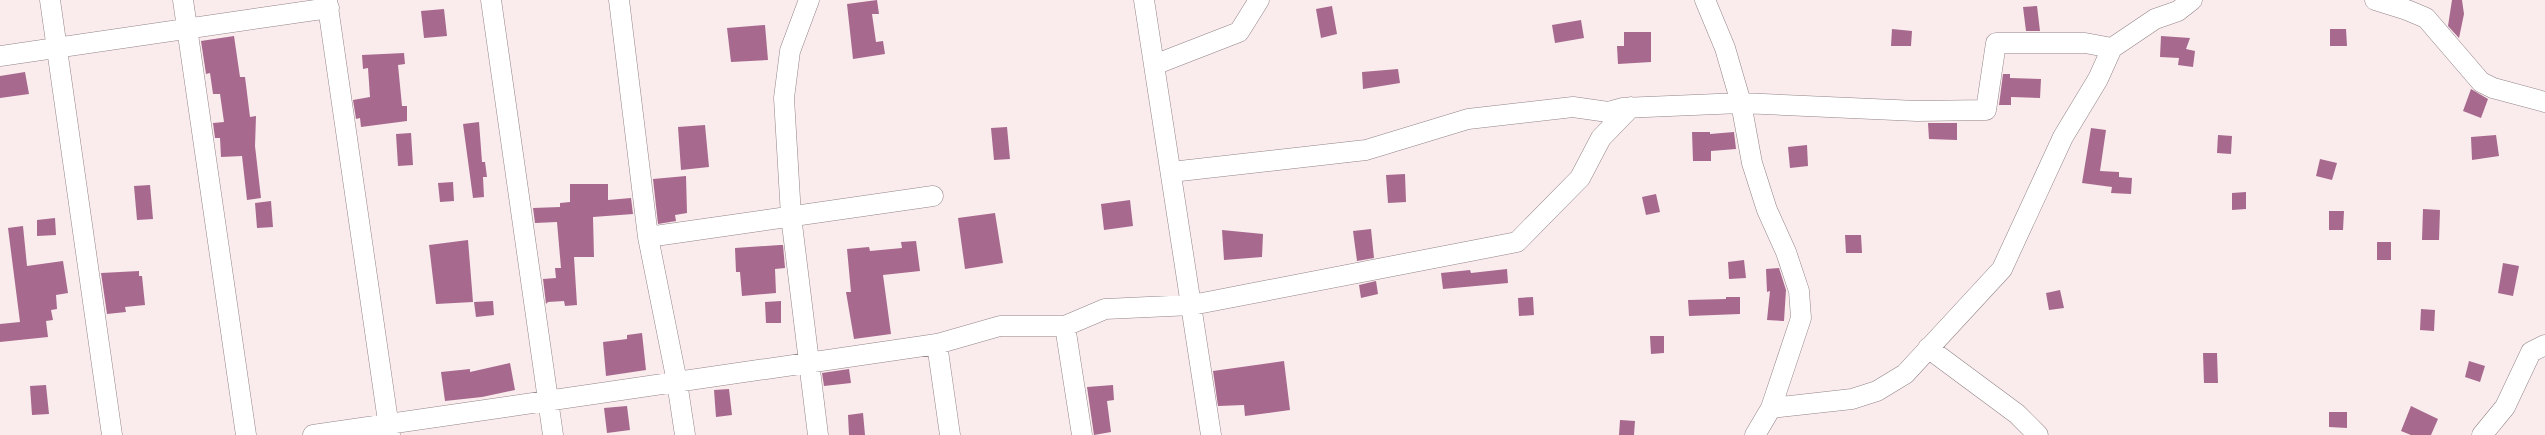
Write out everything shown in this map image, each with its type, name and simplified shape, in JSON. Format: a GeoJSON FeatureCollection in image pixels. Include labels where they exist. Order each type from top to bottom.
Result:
{"type":"FeatureCollection","features":[{"type":"Feature","properties":{"kind":"street"},"geometry":{"type":"LineString","coordinates":[[50,0],[112,435]]}},
{"type":"Feature","properties":{"kind":"street"},"geometry":{"type":"LineString","coordinates":[[183,0],[246,435]]}},
{"type":"Feature","properties":{"kind":"street"},"geometry":{"type":"LineString","coordinates":[[491,0],[553,435]]}},
{"type":"Feature","properties":{"kind":"street"},"geometry":{"type":"LineString","coordinates":[[619,0],[648,237],[677,382],[685,435]]}},
{"type":"Feature","properties":{"kind":"street"},"geometry":{"type":"LineString","coordinates":[[808,0],[790,51],[784,98],[791,216],[807,363],[818,435]]}},
{"type":"Feature","properties":{"kind":"street"},"geometry":{"type":"LineString","coordinates":[[1144,0],[1211,435]]}},
{"type":"Feature","properties":{"kind":"street"},"geometry":{"type":"LineString","coordinates":[[1154,65],[1239,32],[1259,0]]}},
{"type":"Feature","properties":{"kind":"street"},"geometry":{"type":"LineString","coordinates":[[1705,0],[1725,48],[1741,103],[1758,182],[1799,291],[1801,318],[1771,408],[1755,435]]}},
{"type":"Feature","properties":{"kind":"street"},"geometry":{"type":"LineString","coordinates":[[1771,408],[1852,399],[1877,391],[1905,374],[2002,269],[2063,138],[2098,79],[2112,48],[2155,19],[2178,11],[2192,0]]}},
{"type":"Feature","properties":{"kind":"street"},"geometry":{"type":"LineString","coordinates":[[2375,0],[2426,18],[2482,82],[2493,88],[2545,102]]}},
{"type":"Feature","properties":{"kind":"street"},"geometry":{"type":"LineString","coordinates":[[0,56],[188,29],[328,4],[389,430]]}},
{"type":"Feature","properties":{"kind":"street"},"geometry":{"type":"LineString","coordinates":[[1171,172],[1366,150],[1468,118],[1573,107],[1608,112],[1631,107],[1741,103],[1917,111],[1986,110],[1996,43],[2085,43],[2112,48]]}},
{"type":"Feature","properties":{"kind":"street"},"geometry":{"type":"LineString","coordinates":[[313,435],[389,430],[548,401],[937,344],[1000,326],[1065,326],[1105,309],[1192,305],[1517,242],[1580,178],[1601,138],[1631,107]]}},
{"type":"Feature","properties":{"kind":"street"},"geometry":{"type":"LineString","coordinates":[[648,237],[933,196]]}},
{"type":"Feature","properties":{"kind":"street"},"geometry":{"type":"LineString","coordinates":[[1065,326],[1082,435]]}},
{"type":"Feature","properties":{"kind":"street"},"geometry":{"type":"LineString","coordinates":[[937,344],[950,435]]}},
{"type":"Feature","properties":{"kind":"street"},"geometry":{"type":"LineString","coordinates":[[2482,435],[2505,406],[2531,352],[2545,345]]}},
{"type":"Feature","properties":{"kind":"street"},"geometry":{"type":"LineString","coordinates":[[1928,348],[2017,414],[2038,435]]}},
{"type":"Feature","properties":{"kind":"building"},"geometry":{"type":"Polygon","coordinates":[[[877,0],[879,14],[872,14],[876,42],[883,41],[885,54],[853,59],[847,4],[877,0]]]}},
{"type":"Feature","properties":{"kind":"building"},"geometry":{"type":"Polygon","coordinates":[[[2452,0],[2462,0],[2464,14],[2459,38],[2448,26],[2452,0]]]}},
{"type":"Feature","properties":{"kind":"building"},"geometry":{"type":"Polygon","coordinates":[[[1332,6],[1337,34],[1321,38],[1316,9],[1332,6]]]}},
{"type":"Feature","properties":{"kind":"building"},"geometry":{"type":"Polygon","coordinates":[[[2037,6],[2040,31],[2026,31],[2023,7],[2037,6]]]}},
{"type":"Feature","properties":{"kind":"building"},"geometry":{"type":"Polygon","coordinates":[[[444,9],[447,36],[424,38],[421,11],[444,9]]]}},
{"type":"Feature","properties":{"kind":"building"},"geometry":{"type":"Polygon","coordinates":[[[1581,20],[1584,38],[1555,43],[1552,25],[1581,20]]]}},
{"type":"Feature","properties":{"kind":"building"},"geometry":{"type":"Polygon","coordinates":[[[765,25],[768,60],[731,62],[727,28],[765,25]]]}},
{"type":"Feature","properties":{"kind":"building"},"geometry":{"type":"Polygon","coordinates":[[[1892,29],[1912,31],[1911,46],[1891,46],[1892,29]]]}},
{"type":"Feature","properties":{"kind":"building"},"geometry":{"type":"Polygon","coordinates":[[[2330,29],[2346,29],[2347,46],[2330,46],[2330,29]]]}},
{"type":"Feature","properties":{"kind":"building"},"geometry":{"type":"Polygon","coordinates":[[[1624,32],[1651,32],[1651,62],[1618,64],[1617,46],[1624,46],[1624,32]]]}},
{"type":"Feature","properties":{"kind":"building"},"geometry":{"type":"Polygon","coordinates":[[[234,36],[240,77],[245,77],[250,117],[256,116],[255,146],[261,198],[247,200],[242,156],[221,157],[220,138],[215,138],[213,123],[224,122],[220,94],[213,94],[210,73],[206,74],[201,41],[234,36]]]}},
{"type":"Feature","properties":{"kind":"building"},"geometry":{"type":"Polygon","coordinates":[[[2161,36],[2190,38],[2186,49],[2195,51],[2193,67],[2178,65],[2179,58],[2160,57],[2161,36]]]}},
{"type":"Feature","properties":{"kind":"building"},"geometry":{"type":"Polygon","coordinates":[[[404,53],[405,64],[398,65],[402,106],[407,106],[407,121],[361,127],[360,118],[356,119],[353,100],[370,97],[368,68],[363,69],[362,55],[404,53]]]}},
{"type":"Feature","properties":{"kind":"building"},"geometry":{"type":"Polygon","coordinates":[[[1398,69],[1400,83],[1363,89],[1362,72],[1398,69]]]}},
{"type":"Feature","properties":{"kind":"building"},"geometry":{"type":"Polygon","coordinates":[[[25,72],[29,94],[0,98],[0,76],[25,72]]]}},
{"type":"Feature","properties":{"kind":"building"},"geometry":{"type":"Polygon","coordinates":[[[2003,74],[2010,74],[2010,78],[2041,79],[2040,98],[2011,97],[2011,105],[1999,105],[2003,74]]]}},
{"type":"Feature","properties":{"kind":"building"},"geometry":{"type":"Polygon","coordinates":[[[2471,89],[2488,99],[2481,118],[2463,111],[2471,89]]]}},
{"type":"Feature","properties":{"kind":"building"},"geometry":{"type":"Polygon","coordinates":[[[479,122],[482,162],[485,162],[487,177],[483,177],[484,197],[473,198],[463,124],[479,122]]]}},
{"type":"Feature","properties":{"kind":"building"},"geometry":{"type":"Polygon","coordinates":[[[1928,123],[1957,123],[1957,140],[1929,139],[1928,123]]]}},
{"type":"Feature","properties":{"kind":"building"},"geometry":{"type":"Polygon","coordinates":[[[705,125],[709,167],[681,170],[678,127],[705,125]]]}},
{"type":"Feature","properties":{"kind":"building"},"geometry":{"type":"Polygon","coordinates":[[[1007,127],[1010,159],[994,160],[991,128],[1007,127]]]}},
{"type":"Feature","properties":{"kind":"building"},"geometry":{"type":"Polygon","coordinates":[[[2091,128],[2106,130],[2100,171],[2119,172],[2119,177],[2132,178],[2131,194],[2111,193],[2112,187],[2082,183],[2091,128]]]}},
{"type":"Feature","properties":{"kind":"building"},"geometry":{"type":"Polygon","coordinates":[[[1692,132],[1710,132],[1710,134],[1734,132],[1736,149],[1711,151],[1711,161],[1693,161],[1692,132]]]}},
{"type":"Feature","properties":{"kind":"building"},"geometry":{"type":"Polygon","coordinates":[[[411,133],[413,165],[398,166],[396,134],[411,133]]]}},
{"type":"Feature","properties":{"kind":"building"},"geometry":{"type":"Polygon","coordinates":[[[2218,135],[2232,136],[2231,154],[2217,153],[2218,135]]]}},
{"type":"Feature","properties":{"kind":"building"},"geometry":{"type":"Polygon","coordinates":[[[2496,135],[2499,156],[2472,160],[2471,137],[2496,135]]]}},
{"type":"Feature","properties":{"kind":"building"},"geometry":{"type":"Polygon","coordinates":[[[1807,145],[1808,166],[1790,168],[1788,147],[1807,145]]]}},
{"type":"Feature","properties":{"kind":"building"},"geometry":{"type":"Polygon","coordinates":[[[2320,159],[2337,163],[2332,180],[2316,176],[2320,159]]]}},
{"type":"Feature","properties":{"kind":"building"},"geometry":{"type":"Polygon","coordinates":[[[1405,174],[1406,202],[1388,203],[1386,175],[1405,174]]]}},
{"type":"Feature","properties":{"kind":"building"},"geometry":{"type":"Polygon","coordinates":[[[686,176],[687,213],[675,215],[676,221],[658,224],[653,179],[686,176]]]}},
{"type":"Feature","properties":{"kind":"building"},"geometry":{"type":"Polygon","coordinates":[[[453,182],[454,201],[440,202],[438,183],[453,182]]]}},
{"type":"Feature","properties":{"kind":"building"},"geometry":{"type":"Polygon","coordinates":[[[570,184],[608,184],[608,200],[631,198],[633,214],[593,217],[594,257],[574,257],[577,305],[565,306],[564,301],[548,302],[546,304],[543,279],[556,278],[555,268],[561,268],[557,222],[535,223],[533,208],[560,207],[560,203],[570,202],[570,184]]]}},
{"type":"Feature","properties":{"kind":"building"},"geometry":{"type":"Polygon","coordinates":[[[150,185],[153,219],[137,220],[134,186],[150,185]]]}},
{"type":"Feature","properties":{"kind":"building"},"geometry":{"type":"Polygon","coordinates":[[[2246,192],[2246,209],[2232,210],[2232,193],[2246,192]]]}},
{"type":"Feature","properties":{"kind":"building"},"geometry":{"type":"Polygon","coordinates":[[[1656,194],[1660,212],[1646,215],[1642,197],[1656,194]]]}},
{"type":"Feature","properties":{"kind":"building"},"geometry":{"type":"Polygon","coordinates":[[[1130,200],[1133,226],[1104,230],[1101,204],[1130,200]]]}},
{"type":"Feature","properties":{"kind":"building"},"geometry":{"type":"Polygon","coordinates":[[[271,201],[273,227],[257,228],[255,203],[271,201]]]}},
{"type":"Feature","properties":{"kind":"building"},"geometry":{"type":"Polygon","coordinates":[[[2423,209],[2440,210],[2439,240],[2422,240],[2423,209]]]}},
{"type":"Feature","properties":{"kind":"building"},"geometry":{"type":"Polygon","coordinates":[[[2329,211],[2344,211],[2343,230],[2329,230],[2329,211]]]}},
{"type":"Feature","properties":{"kind":"building"},"geometry":{"type":"Polygon","coordinates":[[[995,213],[1003,263],[965,269],[958,218],[995,213]]]}},
{"type":"Feature","properties":{"kind":"building"},"geometry":{"type":"Polygon","coordinates":[[[55,218],[56,235],[37,236],[37,220],[55,218]]]}},
{"type":"Feature","properties":{"kind":"building"},"geometry":{"type":"Polygon","coordinates":[[[23,226],[27,266],[63,261],[68,293],[56,295],[57,309],[51,310],[53,320],[46,321],[48,337],[0,342],[0,324],[20,322],[8,228],[23,226]]]}},
{"type":"Feature","properties":{"kind":"building"},"geometry":{"type":"Polygon","coordinates":[[[1371,229],[1374,258],[1357,261],[1353,231],[1371,229]]]}},
{"type":"Feature","properties":{"kind":"building"},"geometry":{"type":"Polygon","coordinates":[[[1222,230],[1263,234],[1262,257],[1224,260],[1222,230]]]}},
{"type":"Feature","properties":{"kind":"building"},"geometry":{"type":"Polygon","coordinates":[[[1845,235],[1861,235],[1862,253],[1846,253],[1845,235]]]}},
{"type":"Feature","properties":{"kind":"building"},"geometry":{"type":"Polygon","coordinates":[[[468,240],[473,302],[436,304],[429,245],[468,240]]]}},
{"type":"Feature","properties":{"kind":"building"},"geometry":{"type":"Polygon","coordinates":[[[916,241],[920,271],[883,275],[891,334],[854,339],[846,292],[851,292],[847,249],[869,247],[870,251],[902,248],[901,242],[916,241]]]}},
{"type":"Feature","properties":{"kind":"building"},"geometry":{"type":"Polygon","coordinates":[[[2377,242],[2391,242],[2391,260],[2377,260],[2377,242]]]}},
{"type":"Feature","properties":{"kind":"building"},"geometry":{"type":"Polygon","coordinates":[[[783,245],[785,268],[775,269],[776,293],[742,296],[740,272],[736,272],[735,248],[783,245]]]}},
{"type":"Feature","properties":{"kind":"building"},"geometry":{"type":"Polygon","coordinates":[[[1744,260],[1746,278],[1729,279],[1728,262],[1744,260]]]}},
{"type":"Feature","properties":{"kind":"building"},"geometry":{"type":"Polygon","coordinates":[[[2503,263],[2519,266],[2513,296],[2498,293],[2503,263]]]}},
{"type":"Feature","properties":{"kind":"building"},"geometry":{"type":"Polygon","coordinates":[[[1779,268],[1786,290],[1784,321],[1767,320],[1770,291],[1767,292],[1766,269],[1779,268]]]}},
{"type":"Feature","properties":{"kind":"building"},"geometry":{"type":"Polygon","coordinates":[[[1507,269],[1508,283],[1443,289],[1441,273],[1470,270],[1471,273],[1507,269]]]}},
{"type":"Feature","properties":{"kind":"building"},"geometry":{"type":"Polygon","coordinates":[[[139,271],[139,276],[142,276],[145,305],[125,307],[126,312],[107,314],[101,273],[139,271]]]}},
{"type":"Feature","properties":{"kind":"building"},"geometry":{"type":"Polygon","coordinates":[[[1376,281],[1378,294],[1361,298],[1359,285],[1376,281]]]}},
{"type":"Feature","properties":{"kind":"building"},"geometry":{"type":"Polygon","coordinates":[[[2060,290],[2064,308],[2049,310],[2046,293],[2060,290]]]}},
{"type":"Feature","properties":{"kind":"building"},"geometry":{"type":"Polygon","coordinates":[[[1533,297],[1534,315],[1519,316],[1518,298],[1533,297]]]}},
{"type":"Feature","properties":{"kind":"building"},"geometry":{"type":"Polygon","coordinates":[[[1726,297],[1740,297],[1740,314],[1689,316],[1688,300],[1726,299],[1726,297]]]}},
{"type":"Feature","properties":{"kind":"building"},"geometry":{"type":"Polygon","coordinates":[[[493,301],[494,315],[476,317],[474,302],[493,301]]]}},
{"type":"Feature","properties":{"kind":"building"},"geometry":{"type":"Polygon","coordinates":[[[781,301],[781,323],[766,323],[765,302],[781,301]]]}},
{"type":"Feature","properties":{"kind":"building"},"geometry":{"type":"Polygon","coordinates":[[[2421,309],[2435,310],[2434,331],[2420,330],[2421,309]]]}},
{"type":"Feature","properties":{"kind":"building"},"geometry":{"type":"Polygon","coordinates":[[[642,333],[646,370],[606,376],[603,342],[627,339],[627,335],[642,333]]]}},
{"type":"Feature","properties":{"kind":"building"},"geometry":{"type":"Polygon","coordinates":[[[1650,336],[1664,336],[1664,353],[1651,354],[1650,336]]]}},
{"type":"Feature","properties":{"kind":"building"},"geometry":{"type":"Polygon","coordinates":[[[2203,353],[2217,353],[2218,383],[2204,383],[2203,353]]]}},
{"type":"Feature","properties":{"kind":"building"},"geometry":{"type":"Polygon","coordinates":[[[1284,361],[1290,410],[1245,416],[1244,405],[1218,406],[1213,371],[1284,361]]]}},
{"type":"Feature","properties":{"kind":"building"},"geometry":{"type":"Polygon","coordinates":[[[2469,361],[2485,366],[2480,382],[2465,377],[2469,361]]]}},
{"type":"Feature","properties":{"kind":"building"},"geometry":{"type":"Polygon","coordinates":[[[510,363],[515,390],[482,397],[445,401],[441,372],[470,369],[470,372],[510,363]]]}},
{"type":"Feature","properties":{"kind":"building"},"geometry":{"type":"Polygon","coordinates":[[[849,369],[851,383],[824,386],[822,373],[849,369]]]}},
{"type":"Feature","properties":{"kind":"building"},"geometry":{"type":"Polygon","coordinates":[[[46,385],[49,414],[32,415],[30,386],[46,385]]]}},
{"type":"Feature","properties":{"kind":"building"},"geometry":{"type":"Polygon","coordinates":[[[1113,385],[1114,400],[1107,401],[1111,432],[1094,435],[1087,387],[1113,385]]]}},
{"type":"Feature","properties":{"kind":"building"},"geometry":{"type":"Polygon","coordinates":[[[729,389],[732,415],[716,417],[714,390],[729,389]]]}},
{"type":"Feature","properties":{"kind":"building"},"geometry":{"type":"Polygon","coordinates":[[[627,406],[630,430],[607,433],[604,408],[627,406]]]}},
{"type":"Feature","properties":{"kind":"building"},"geometry":{"type":"Polygon","coordinates":[[[2411,406],[2438,419],[2431,435],[2411,435],[2401,431],[2411,406]]]}},
{"type":"Feature","properties":{"kind":"building"},"geometry":{"type":"Polygon","coordinates":[[[2329,412],[2347,412],[2347,428],[2329,427],[2329,412]]]}},
{"type":"Feature","properties":{"kind":"building"},"geometry":{"type":"Polygon","coordinates":[[[863,413],[865,435],[849,435],[848,415],[863,413]]]}},
{"type":"Feature","properties":{"kind":"building"},"geometry":{"type":"Polygon","coordinates":[[[1620,420],[1635,421],[1634,435],[1619,435],[1620,420]]]}}]}
